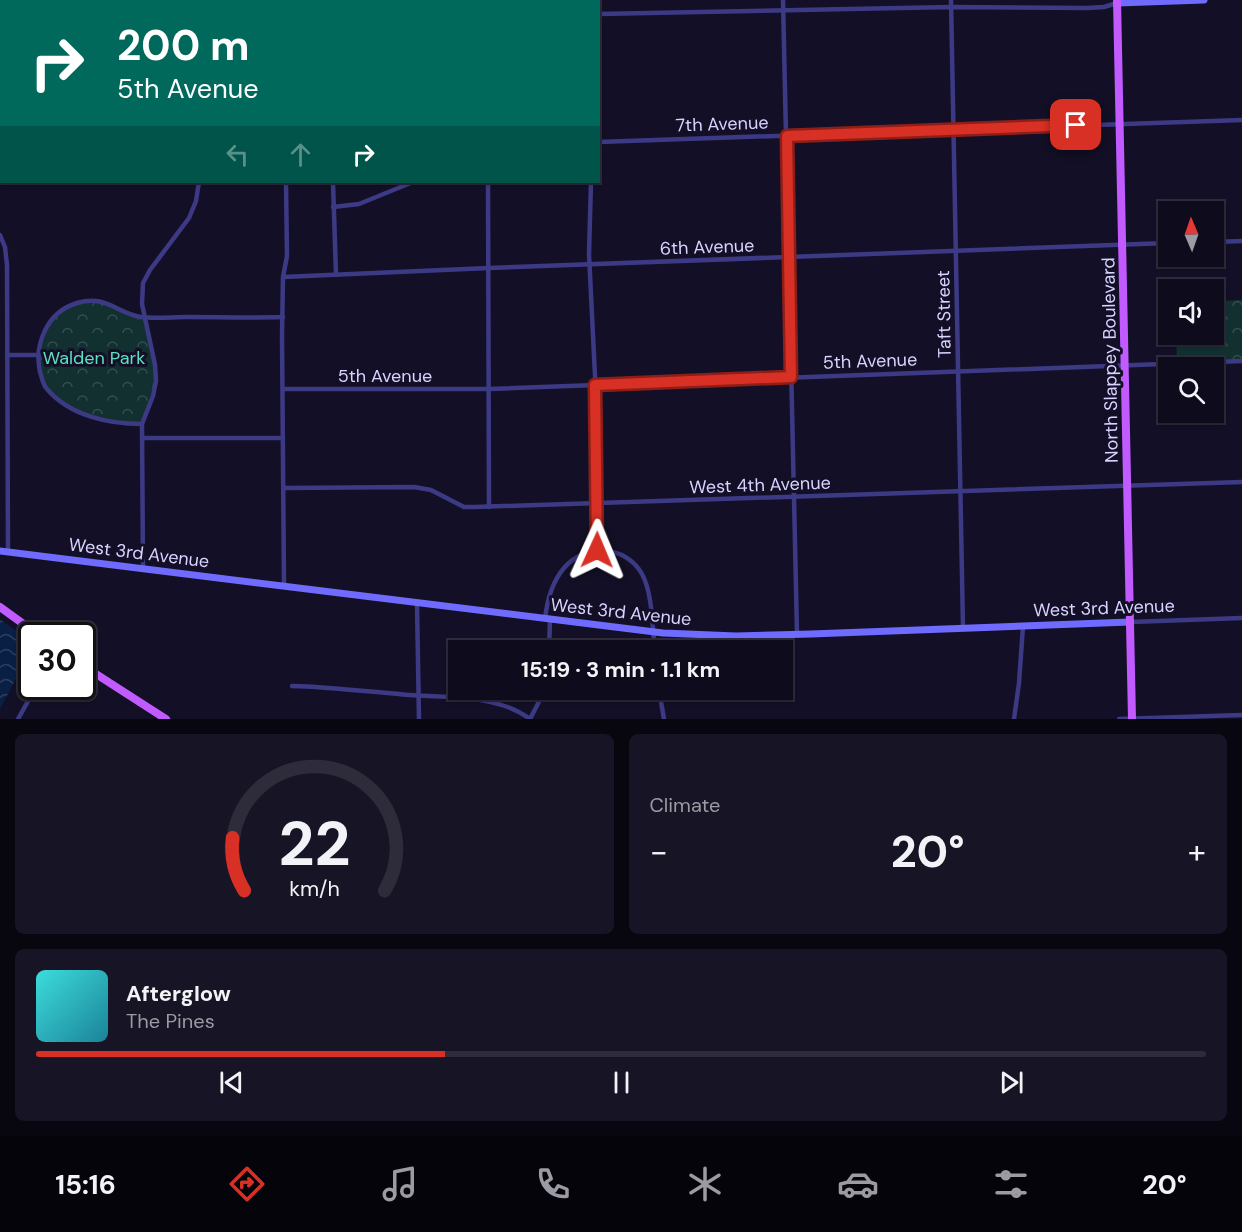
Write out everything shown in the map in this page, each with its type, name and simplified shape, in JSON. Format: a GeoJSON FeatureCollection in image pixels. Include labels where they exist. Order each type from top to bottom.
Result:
{"type":"FeatureCollection","features":[{"type":"Feature","properties":{"kind":"main road","name":"North Slappey Boulevard"},"geometry":{"type":"LineString","coordinates":[[1117,2],[1132,718]]}},
{"type":"Feature","properties":{"kind":"main road"},"geometry":{"type":"LineString","coordinates":[[0,607],[21,622]]}},
{"type":"Feature","properties":{"kind":"main road"},"geometry":{"type":"LineString","coordinates":[[96,674],[166,719]]}},
{"type":"Feature","properties":{"kind":"street"},"geometry":{"type":"LineString","coordinates":[[783,0],[797,634]]}},
{"type":"Feature","properties":{"kind":"street","name":"Taft Street"},"geometry":{"type":"LineString","coordinates":[[951,0],[963,628]]}},
{"type":"Feature","properties":{"kind":"street"},"geometry":{"type":"LineString","coordinates":[[600,14],[784,9],[1087,8],[1104,7],[1117,2],[1204,0]]}},
{"type":"Feature","properties":{"kind":"street","name":"7th Avenue"},"geometry":{"type":"LineString","coordinates":[[600,142],[1242,120]]}},
{"type":"Feature","properties":{"kind":"street"},"geometry":{"type":"LineString","coordinates":[[143,569],[142,424],[156,381],[142,294],[144,281],[189,218],[196,201],[199,183]]}},
{"type":"Feature","properties":{"kind":"street"},"geometry":{"type":"LineString","coordinates":[[284,586],[283,277],[286,256],[286,183]]}},
{"type":"Feature","properties":{"kind":"street"},"geometry":{"type":"LineString","coordinates":[[333,183],[336,275]]}},
{"type":"Feature","properties":{"kind":"street"},"geometry":{"type":"LineString","coordinates":[[333,207],[359,204],[410,183]]}},
{"type":"Feature","properties":{"kind":"street"},"geometry":{"type":"LineString","coordinates":[[488,183],[489,507]]}},
{"type":"Feature","properties":{"kind":"street"},"geometry":{"type":"LineString","coordinates":[[591,183],[589,265],[595,385],[597,550]]}},
{"type":"Feature","properties":{"kind":"street"},"geometry":{"type":"LineString","coordinates":[[0,236],[5,247],[7,265],[4,551]]}},
{"type":"Feature","properties":{"kind":"street"},"geometry":{"type":"LineString","coordinates":[[1224,242],[1242,241]]}},
{"type":"Feature","properties":{"kind":"street","name":"6th Avenue"},"geometry":{"type":"LineString","coordinates":[[283,277],[1158,243]]}},
{"type":"Feature","properties":{"kind":"street"},"geometry":{"type":"LineString","coordinates":[[142,424],[112,423],[72,409],[45,387],[39,365],[40,342],[48,324],[57,313],[70,305],[86,301],[105,302],[144,317],[283,317]]}},
{"type":"Feature","properties":{"kind":"street"},"geometry":{"type":"LineString","coordinates":[[0,343],[7,343]]}},
{"type":"Feature","properties":{"kind":"street"},"geometry":{"type":"LineString","coordinates":[[7,356],[39,355]]}},
{"type":"Feature","properties":{"kind":"street","name":"5th Avenue"},"geometry":{"type":"LineString","coordinates":[[283,389],[489,389],[1242,361]]}},
{"type":"Feature","properties":{"kind":"street"},"geometry":{"type":"LineString","coordinates":[[142,438],[283,438]]}},
{"type":"Feature","properties":{"kind":"street","name":"West 4th Avenue"},"geometry":{"type":"LineString","coordinates":[[284,488],[414,487],[431,490],[464,507],[489,507],[1242,482]]}},
{"type":"Feature","properties":{"kind":"street"},"geometry":{"type":"LineString","coordinates":[[548,640],[547,620],[551,591],[564,567],[581,555],[597,550],[620,554],[636,566],[645,581],[648,592],[653,640]]}},
{"type":"Feature","properties":{"kind":"street","name":"West 3rd Avenue"},"geometry":{"type":"LineString","coordinates":[[4,551],[547,620],[699,635],[797,634],[1242,618]]}},
{"type":"Feature","properties":{"kind":"street"},"geometry":{"type":"LineString","coordinates":[[417,604],[419,719]]}},
{"type":"Feature","properties":{"kind":"street"},"geometry":{"type":"LineString","coordinates":[[1014,719],[1023,626]]}},
{"type":"Feature","properties":{"kind":"street"},"geometry":{"type":"LineString","coordinates":[[292,686],[344,688],[402,695],[419,694],[494,703],[519,711],[530,719],[540,700]]}},
{"type":"Feature","properties":{"kind":"street"},"geometry":{"type":"LineString","coordinates":[[18,719],[29,700]]}},
{"type":"Feature","properties":{"kind":"street"},"geometry":{"type":"LineString","coordinates":[[661,700],[664,719]]}},
{"type":"Feature","properties":{"kind":"street"},"geometry":{"type":"LineString","coordinates":[[1119,719],[1242,715]]}},
{"type":"Feature","properties":{"kind":"green space"},"geometry":{"type":"Polygon","coordinates":[[[1242,300],[1242,360],[1224,361],[1224,357],[1177,357],[1176,345],[1224,345],[1224,301],[1242,300]]]}},
{"type":"Feature","properties":{"kind":"green space","name":"Walden Park"},"geometry":{"type":"Polygon","coordinates":[[[97,301],[143,317],[155,365],[155,381],[142,424],[112,423],[73,409],[45,386],[39,365],[41,342],[48,324],[70,305],[97,301]]]}},
{"type":"Feature","properties":{"kind":"water"},"geometry":{"type":"Polygon","coordinates":[[[0,619],[18,632],[18,675],[0,709],[0,619]]]}},
{"type":"Feature","properties":{"kind":"route"},"geometry":{"type":"LineString","coordinates":[[597,550],[595,385],[791,377],[787,136],[1076,125]]}}]}
